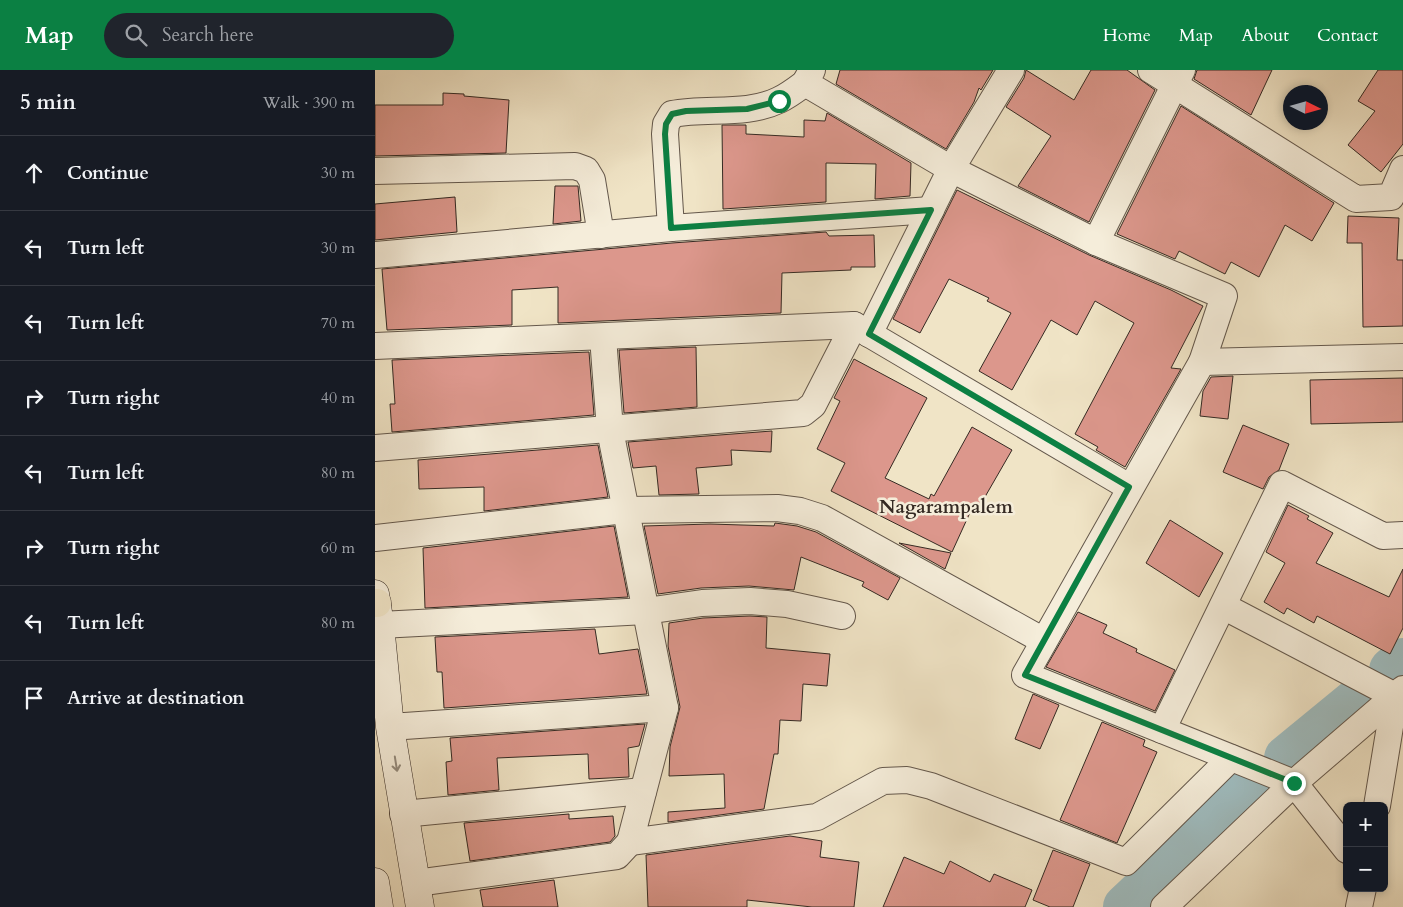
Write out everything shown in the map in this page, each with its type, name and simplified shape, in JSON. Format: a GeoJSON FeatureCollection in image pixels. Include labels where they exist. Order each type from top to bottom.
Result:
{"type":"FeatureCollection","features":[{"type":"Feature","properties":{"kind":"main road"},"geometry":{"type":"LineString","coordinates":[[377,607],[390,727],[418,895]]}},
{"type":"Feature","properties":{"kind":"main road"},"geometry":{"type":"LineString","coordinates":[[375,882],[379,907]]}},
{"type":"Feature","properties":{"kind":"street"},"geometry":{"type":"LineString","coordinates":[[375,448],[610,430],[697,420],[803,413],[813,405],[862,330],[931,210],[951,169],[1011,70]]}},
{"type":"Feature","properties":{"kind":"street"},"geometry":{"type":"LineString","coordinates":[[1151,70],[1178,77],[1355,199],[1391,197],[1403,169]]}},
{"type":"Feature","properties":{"kind":"street"},"geometry":{"type":"LineString","coordinates":[[671,228],[665,134],[666,124],[672,114],[686,111],[747,109],[779,101],[809,77],[951,169],[1095,242],[1224,296],[1201,362],[1025,675],[1294,783],[1345,847]]}},
{"type":"Feature","properties":{"kind":"street"},"geometry":{"type":"LineString","coordinates":[[1095,242],[1178,77]]}},
{"type":"Feature","properties":{"kind":"street"},"geometry":{"type":"LineString","coordinates":[[375,171],[575,166],[586,170],[592,180],[601,235]]}},
{"type":"Feature","properties":{"kind":"street"},"geometry":{"type":"LineString","coordinates":[[375,255],[671,228],[931,210]]}},
{"type":"Feature","properties":{"kind":"street"},"geometry":{"type":"LineString","coordinates":[[375,346],[603,337],[862,330],[1129,487]]}},
{"type":"Feature","properties":{"kind":"street"},"geometry":{"type":"LineString","coordinates":[[418,895],[617,856],[630,842],[665,708],[610,430],[603,337]]}},
{"type":"Feature","properties":{"kind":"street"},"geometry":{"type":"LineString","coordinates":[[1201,362],[1403,357]]}},
{"type":"Feature","properties":{"kind":"street"},"geometry":{"type":"LineString","coordinates":[[1163,730],[1282,484],[1383,536],[1403,535]]}},
{"type":"Feature","properties":{"kind":"street"},"geometry":{"type":"LineString","coordinates":[[375,538],[625,510],[777,508],[800,511],[822,518],[1044,641]]}},
{"type":"Feature","properties":{"kind":"street"},"geometry":{"type":"LineString","coordinates":[[377,607],[646,611],[703,603],[750,601],[787,604],[842,616]]}},
{"type":"Feature","properties":{"kind":"street"},"geometry":{"type":"LineString","coordinates":[[1223,606],[1399,692]]}},
{"type":"Feature","properties":{"kind":"street"},"geometry":{"type":"LineString","coordinates":[[1164,907],[1294,783],[1399,692]]}},
{"type":"Feature","properties":{"kind":"street"},"geometry":{"type":"LineString","coordinates":[[1378,802],[1399,692]]}},
{"type":"Feature","properties":{"kind":"street"},"geometry":{"type":"LineString","coordinates":[[390,727],[665,708]]}},
{"type":"Feature","properties":{"kind":"street"},"geometry":{"type":"LineString","coordinates":[[630,842],[817,817],[883,781],[907,780],[931,786],[1126,862],[1231,758]]}},
{"type":"Feature","properties":{"kind":"street"},"geometry":{"type":"LineString","coordinates":[[403,814],[643,791]]}},
{"type":"Feature","properties":{"kind":"street"},"geometry":{"type":"LineString","coordinates":[[1359,907],[1362,892]]}},
{"type":"Feature","properties":{"kind":"building"},"geometry":{"type":"Polygon","coordinates":[[[840,70],[993,70],[981,90],[979,88],[974,102],[946,149],[836,84],[840,70]]]}},
{"type":"Feature","properties":{"kind":"building"},"geometry":{"type":"Polygon","coordinates":[[[1026,70],[1074,100],[1091,70],[1127,70],[1155,90],[1089,222],[1018,186],[1051,136],[1006,107],[1024,78],[1026,70]]]}},
{"type":"Feature","properties":{"kind":"building"},"geometry":{"type":"Polygon","coordinates":[[[1197,70],[1272,70],[1251,115],[1194,79],[1197,70]]]}},
{"type":"Feature","properties":{"kind":"building"},"geometry":{"type":"Polygon","coordinates":[[[1378,70],[1403,70],[1403,144],[1381,172],[1348,145],[1375,111],[1358,101],[1378,70]]]}},
{"type":"Feature","properties":{"kind":"building"},"geometry":{"type":"Polygon","coordinates":[[[443,93],[509,100],[506,153],[375,156],[375,105],[443,105],[443,93]]]}},
{"type":"Feature","properties":{"kind":"building"},"geometry":{"type":"Polygon","coordinates":[[[1181,106],[1334,203],[1312,241],[1285,225],[1259,277],[1231,262],[1225,274],[1179,251],[1175,259],[1117,234],[1181,106]]]}},
{"type":"Feature","properties":{"kind":"building"},"geometry":{"type":"Polygon","coordinates":[[[827,113],[911,163],[910,196],[875,199],[876,164],[826,163],[826,202],[723,209],[722,125],[746,125],[746,134],[804,137],[804,120],[825,121],[827,113]]]}},
{"type":"Feature","properties":{"kind":"building"},"geometry":{"type":"Polygon","coordinates":[[[555,186],[578,186],[581,221],[553,224],[555,186]]]}},
{"type":"Feature","properties":{"kind":"building"},"geometry":{"type":"Polygon","coordinates":[[[957,190],[1089,255],[1171,290],[1203,306],[1171,368],[1181,369],[1125,467],[1096,450],[1098,447],[1075,434],[1134,323],[1095,301],[1077,335],[1051,320],[1012,390],[979,371],[1011,313],[987,301],[989,298],[949,279],[920,333],[893,319],[957,190]]]}},
{"type":"Feature","properties":{"kind":"building"},"geometry":{"type":"Polygon","coordinates":[[[455,197],[457,232],[375,240],[375,204],[455,197]]]}},
{"type":"Feature","properties":{"kind":"building"},"geometry":{"type":"Polygon","coordinates":[[[1348,216],[1399,218],[1397,260],[1403,260],[1403,326],[1363,327],[1362,243],[1347,243],[1348,216]]]}},
{"type":"Feature","properties":{"kind":"building"},"geometry":{"type":"Polygon","coordinates":[[[826,232],[829,236],[874,235],[875,267],[851,267],[851,270],[782,273],[781,313],[558,323],[558,287],[512,290],[512,325],[387,330],[382,269],[672,243],[826,232]]]}},
{"type":"Feature","properties":{"kind":"building"},"geometry":{"type":"Polygon","coordinates":[[[696,347],[697,407],[624,413],[619,350],[696,347]]]}},
{"type":"Feature","properties":{"kind":"building"},"geometry":{"type":"Polygon","coordinates":[[[589,352],[594,415],[392,432],[390,404],[395,404],[392,360],[589,352]]]}},
{"type":"Feature","properties":{"kind":"building"},"geometry":{"type":"Polygon","coordinates":[[[854,359],[927,398],[885,478],[929,499],[931,494],[934,496],[972,427],[1012,450],[978,509],[973,506],[952,552],[831,491],[845,463],[817,449],[840,401],[834,398],[854,359]]]}},
{"type":"Feature","properties":{"kind":"building"},"geometry":{"type":"Polygon","coordinates":[[[1233,376],[1228,419],[1200,416],[1203,391],[1211,377],[1233,376]]]}},
{"type":"Feature","properties":{"kind":"building"},"geometry":{"type":"Polygon","coordinates":[[[1403,378],[1403,422],[1311,424],[1310,380],[1403,378]]]}},
{"type":"Feature","properties":{"kind":"building"},"geometry":{"type":"Polygon","coordinates":[[[1243,425],[1289,444],[1279,470],[1269,477],[1263,489],[1223,472],[1243,425]]]}},
{"type":"Feature","properties":{"kind":"building"},"geometry":{"type":"Polygon","coordinates":[[[772,431],[771,452],[731,450],[732,465],[696,468],[699,494],[659,495],[656,466],[633,468],[628,442],[772,431]]]}},
{"type":"Feature","properties":{"kind":"building"},"geometry":{"type":"Polygon","coordinates":[[[598,445],[608,497],[484,511],[484,487],[419,489],[418,460],[598,445]]]}},
{"type":"Feature","properties":{"kind":"building"},"geometry":{"type":"Polygon","coordinates":[[[1288,505],[1309,516],[1307,519],[1333,533],[1316,563],[1389,597],[1403,569],[1403,628],[1390,654],[1317,616],[1314,623],[1287,608],[1284,614],[1264,602],[1285,563],[1266,552],[1288,505]]]}},
{"type":"Feature","properties":{"kind":"building"},"geometry":{"type":"Polygon","coordinates":[[[1170,520],[1223,553],[1199,597],[1146,563],[1170,520]]]}},
{"type":"Feature","properties":{"kind":"building"},"geometry":{"type":"Polygon","coordinates":[[[775,523],[797,526],[816,532],[900,578],[888,600],[862,586],[864,582],[801,557],[794,590],[749,586],[701,588],[658,594],[644,526],[710,524],[774,526],[775,523]]]}},
{"type":"Feature","properties":{"kind":"building"},"geometry":{"type":"Polygon","coordinates":[[[614,526],[628,597],[425,608],[423,548],[614,526]]]}},
{"type":"Feature","properties":{"kind":"building"},"geometry":{"type":"Polygon","coordinates":[[[899,543],[951,553],[945,569],[899,543]]]}},
{"type":"Feature","properties":{"kind":"building"},"geometry":{"type":"Polygon","coordinates":[[[1078,612],[1107,625],[1103,633],[1137,649],[1136,652],[1175,670],[1155,711],[1046,667],[1078,612]]]}},
{"type":"Feature","properties":{"kind":"building"},"geometry":{"type":"Polygon","coordinates":[[[767,617],[766,648],[830,654],[827,686],[803,684],[801,721],[780,720],[778,754],[774,754],[764,809],[668,822],[668,812],[725,808],[724,774],[669,776],[670,747],[680,707],[668,646],[669,623],[703,618],[767,617]]]}},
{"type":"Feature","properties":{"kind":"building"},"geometry":{"type":"Polygon","coordinates":[[[595,629],[599,654],[638,649],[647,694],[444,708],[442,672],[437,672],[435,637],[595,629]]]}},
{"type":"Feature","properties":{"kind":"building"},"geometry":{"type":"Polygon","coordinates":[[[1033,694],[1059,705],[1040,749],[1015,739],[1033,694]]]}},
{"type":"Feature","properties":{"kind":"building"},"geometry":{"type":"Polygon","coordinates":[[[1102,722],[1145,740],[1143,746],[1157,752],[1117,843],[1060,820],[1102,722]]]}},
{"type":"Feature","properties":{"kind":"building"},"geometry":{"type":"Polygon","coordinates":[[[645,724],[639,746],[628,748],[629,777],[589,779],[588,754],[497,758],[499,790],[448,795],[446,762],[452,761],[450,738],[645,724]]]}},
{"type":"Feature","properties":{"kind":"building"},"geometry":{"type":"Polygon","coordinates":[[[569,814],[569,819],[613,816],[615,836],[610,842],[470,861],[464,823],[569,814]]]}},
{"type":"Feature","properties":{"kind":"building"},"geometry":{"type":"Polygon","coordinates":[[[790,836],[822,841],[820,857],[859,862],[854,907],[812,907],[747,900],[747,907],[648,907],[646,855],[790,836]]]}},
{"type":"Feature","properties":{"kind":"building"},"geometry":{"type":"Polygon","coordinates":[[[1053,850],[1090,864],[1073,907],[1050,907],[1033,900],[1053,850]]]}},
{"type":"Feature","properties":{"kind":"building"},"geometry":{"type":"Polygon","coordinates":[[[904,857],[944,874],[950,861],[990,882],[994,874],[1032,890],[1025,907],[883,907],[904,857]]]}},
{"type":"Feature","properties":{"kind":"building"},"geometry":{"type":"Polygon","coordinates":[[[554,880],[558,907],[483,907],[480,890],[554,880]]]}},
{"type":"Feature","properties":{"kind":"waterway"},"geometry":{"type":"LineString","coordinates":[[1392,670],[1403,661]]}},
{"type":"Feature","properties":{"kind":"waterway"},"geometry":{"type":"LineString","coordinates":[[1287,758],[1365,694]]}},
{"type":"Feature","properties":{"kind":"waterway"},"geometry":{"type":"LineString","coordinates":[[1126,907],[1252,788]]}},
{"type":"Feature","properties":{"kind":"district","name":"Nagarampalem"},"geometry":{"type":"Point","coordinates":[946,507]}},
{"type":"Feature","properties":{"kind":"route"},"geometry":{"type":"LineString","coordinates":[[779,101],[747,109],[686,111],[672,114],[666,124],[665,134],[671,228],[931,210],[869,334],[1129,487],[1025,675],[1294,783]]}}]}
